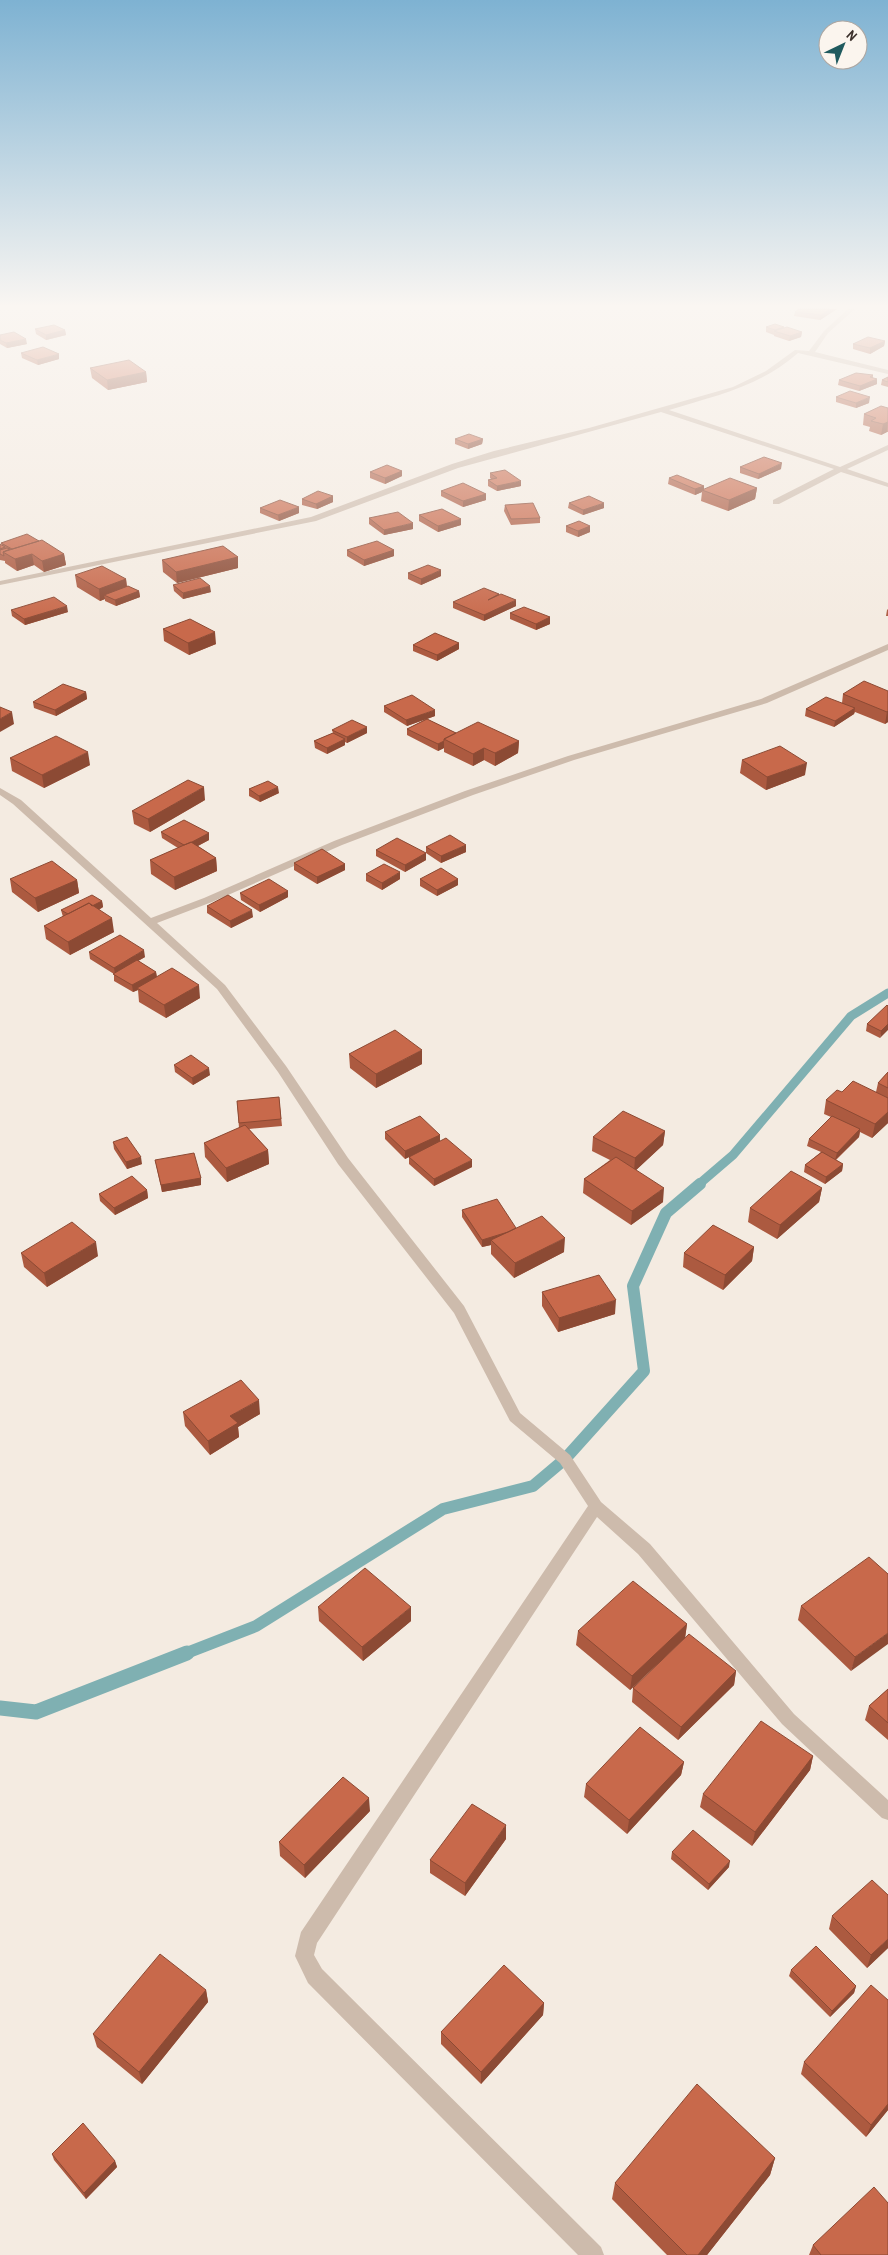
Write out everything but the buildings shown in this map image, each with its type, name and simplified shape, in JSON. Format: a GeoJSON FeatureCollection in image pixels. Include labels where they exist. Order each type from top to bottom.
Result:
{"type":"FeatureCollection","features":[{"type":"Feature","properties":{"kind":"street"},"geometry":{"type":"LineString","coordinates":[[0,583],[313,519],[455,466],[643,414]]}},
{"type":"Feature","properties":{"kind":"street"},"geometry":{"type":"LineString","coordinates":[[676,414],[888,486]]}},
{"type":"Feature","properties":{"kind":"street"},"geometry":{"type":"LineString","coordinates":[[776,502],[888,447]]}},
{"type":"Feature","properties":{"kind":"street"},"geometry":{"type":"LineString","coordinates":[[150,922],[208,900],[338,843],[469,793],[571,758],[764,700],[888,647]]}},
{"type":"Feature","properties":{"kind":"street"},"geometry":{"type":"LineString","coordinates":[[0,791],[17,802],[221,987],[282,1069],[343,1161],[459,1310],[515,1418],[565,1458],[596,1506],[644,1549],[788,1719],[888,1812]]}},
{"type":"Feature","properties":{"kind":"street"},"geometry":{"type":"LineString","coordinates":[[592,2255],[315,1976],[304,1956],[308,1939],[596,1506]]}},
{"type":"Feature","properties":{"kind":"waterway"},"geometry":{"type":"LineString","coordinates":[[698,1185],[733,1155],[851,1016],[888,993]]}},
{"type":"Feature","properties":{"kind":"waterway"},"geometry":{"type":"LineString","coordinates":[[184,1654],[256,1626],[443,1509],[533,1486],[565,1459],[644,1371],[633,1286],[666,1213],[700,1184]]}},
{"type":"Feature","properties":{"kind":"waterway"},"geometry":{"type":"LineString","coordinates":[[0,1708],[36,1712],[187,1653]]}}]}
